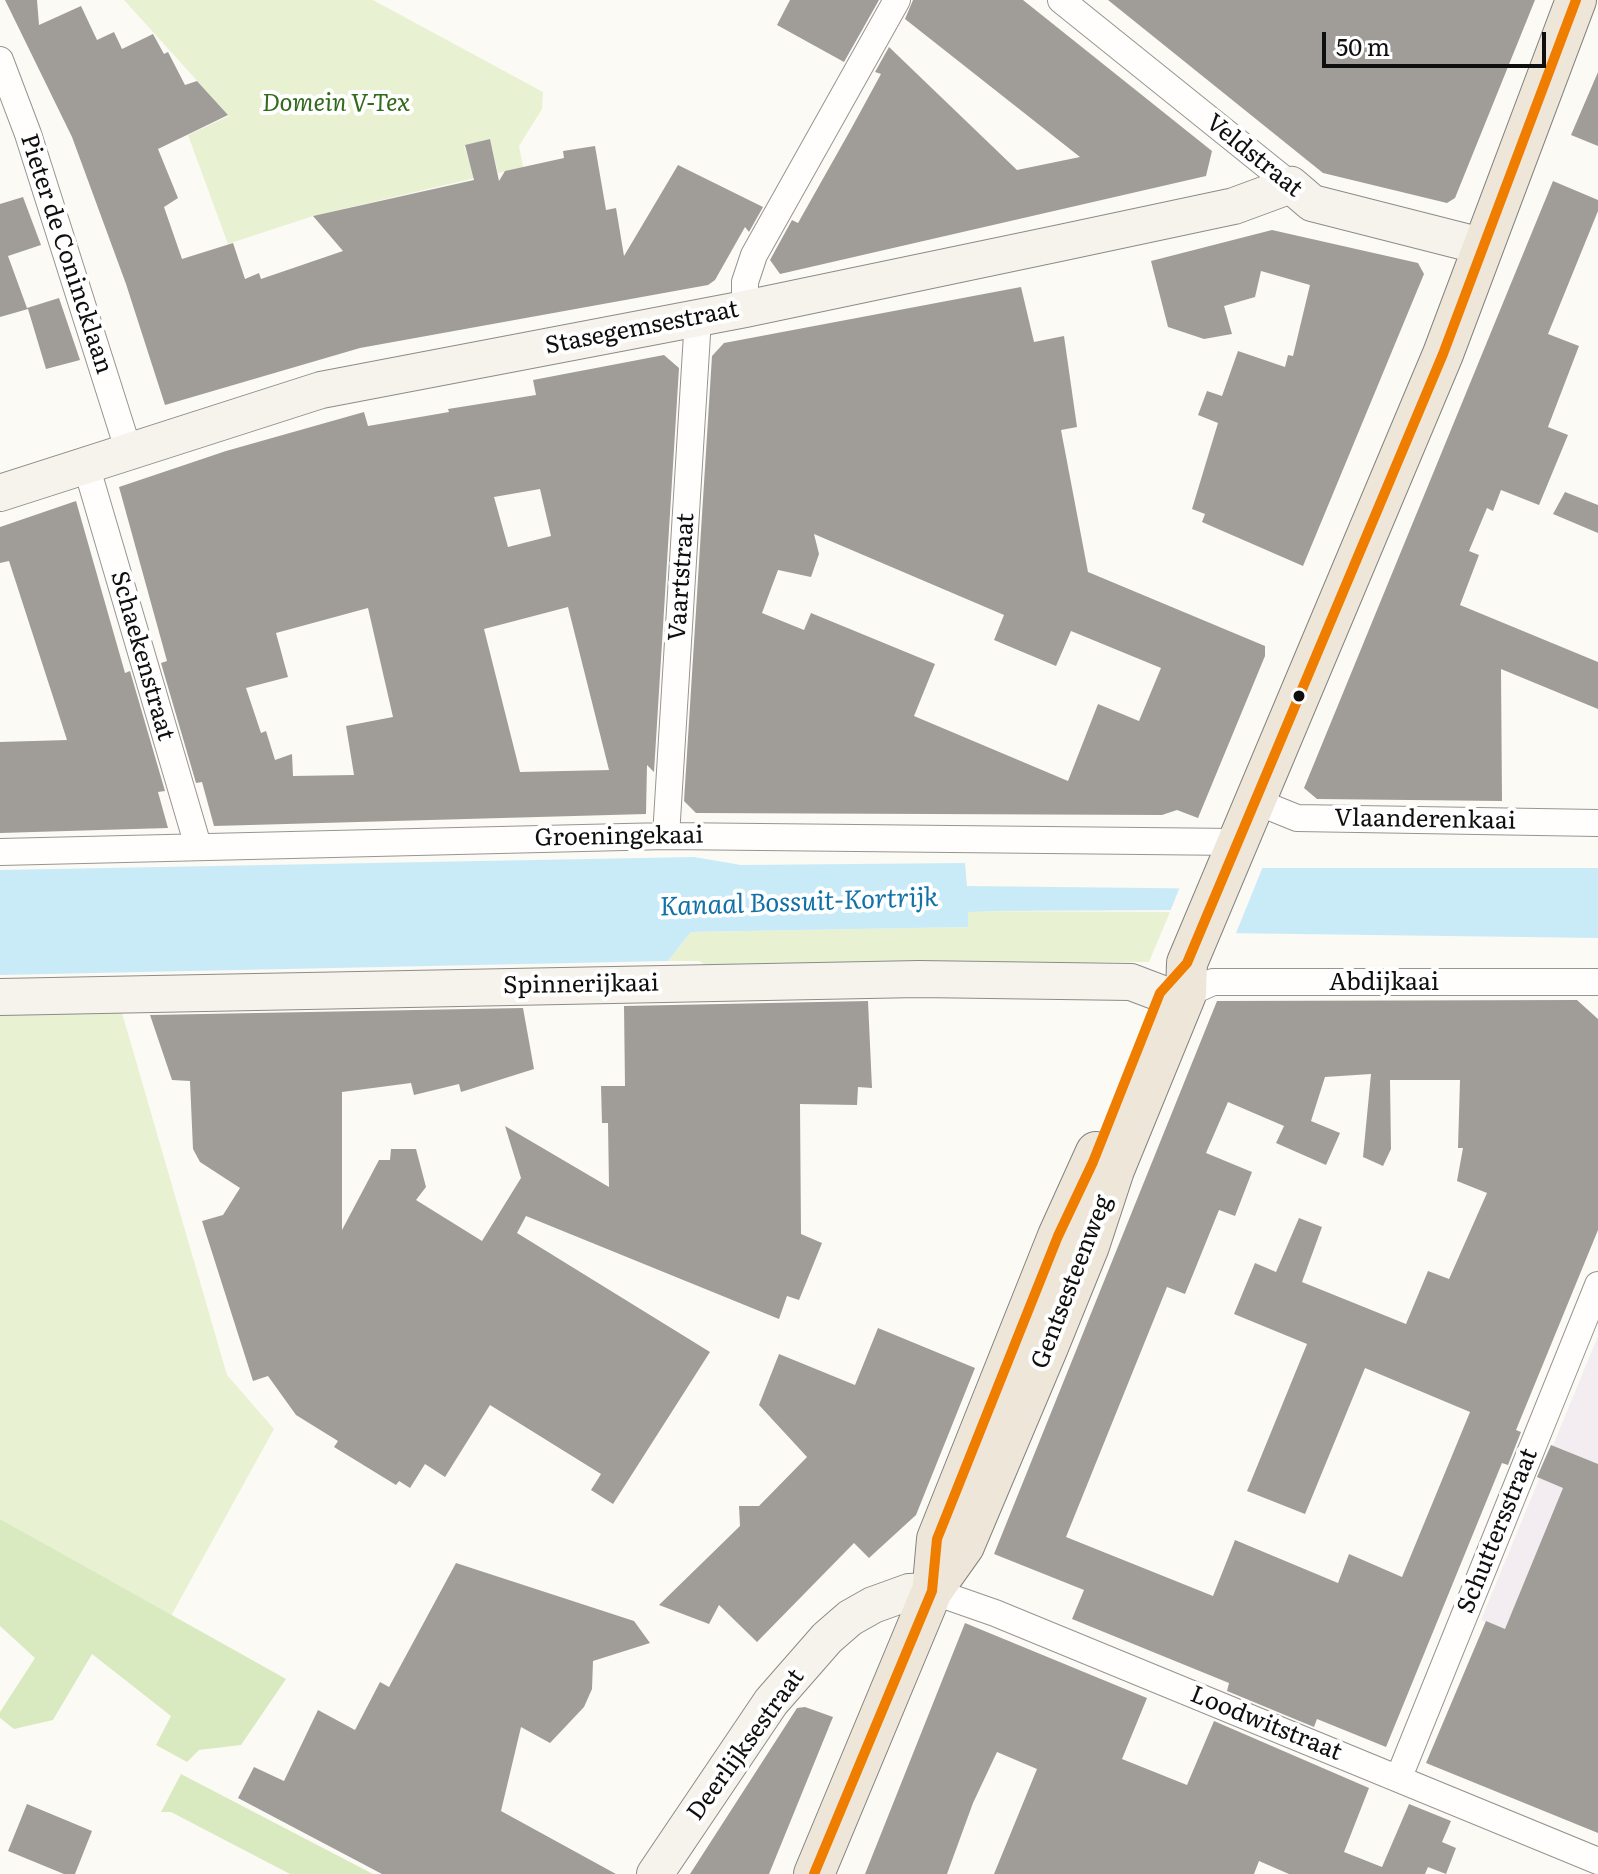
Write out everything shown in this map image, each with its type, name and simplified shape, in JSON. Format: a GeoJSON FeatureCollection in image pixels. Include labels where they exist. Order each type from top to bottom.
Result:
{"type":"FeatureCollection","features":[{"type":"Feature","properties":{"kind":"main road","name":"Gentsesteenweg"},"geometry":{"type":"LineString","coordinates":[[814,1874],[932,1591],[964,1546],[1012,1436],[1177,983],[1443,354],[1481,246],[1576,0]]}},
{"type":"Feature","properties":{"kind":"street"},"geometry":{"type":"LineString","coordinates":[[745,309],[745,282],[754,255],[897,0]]}},
{"type":"Feature","properties":{"kind":"street","name":"Veldstraat"},"geometry":{"type":"LineString","coordinates":[[1061,0],[1312,203],[1481,246]]}},
{"type":"Feature","properties":{"kind":"street","name":"Pieter de Conincklaan"},"geometry":{"type":"LineString","coordinates":[[0,60],[43,179],[128,449]]}},
{"type":"Feature","properties":{"kind":"street","name":"Stasegemsestraat"},"geometry":{"type":"LineString","coordinates":[[0,493],[128,449],[321,390],[745,309],[1234,206],[1291,185]]}},
{"type":"Feature","properties":{"kind":"street","name":"Vaartstraat"},"geometry":{"type":"LineString","coordinates":[[666,836],[698,318]]}},
{"type":"Feature","properties":{"kind":"street","name":"Schaekenstraat"},"geometry":{"type":"LineString","coordinates":[[86,465],[198,846]]}},
{"type":"Feature","properties":{"kind":"street","name":"Vlaanderenkaai"},"geometry":{"type":"LineString","coordinates":[[1255,801],[1297,818],[1598,823]]}},
{"type":"Feature","properties":{"kind":"street","name":"Groeningekaai"},"geometry":{"type":"LineString","coordinates":[[0,852],[666,836],[1236,846]]}},
{"type":"Feature","properties":{"kind":"street","name":"Spinnerijkaai"},"geometry":{"type":"LineString","coordinates":[[0,997],[919,979],[1177,983]]}},
{"type":"Feature","properties":{"kind":"street","name":"Abdijkaai"},"geometry":{"type":"LineString","coordinates":[[1177,983],[1593,987]]}},
{"type":"Feature","properties":{"kind":"street","name":"Schuttersstraat"},"geometry":{"type":"LineString","coordinates":[[1399,1777],[1598,1285]]}},
{"type":"Feature","properties":{"kind":"street","name":"Loodwitstraat"},"geometry":{"type":"LineString","coordinates":[[932,1591],[985,1609],[1598,1861]]}},
{"type":"Feature","properties":{"kind":"street","name":"Deerlijksestraat"},"geometry":{"type":"LineString","coordinates":[[655,1874],[771,1702],[827,1638],[850,1618],[873,1605],[909,1592],[932,1591]]}},
{"type":"Feature","properties":{"kind":"shaded area"},"geometry":{"type":"Polygon","coordinates":[[[1598,1336],[1598,1688],[1554,1650],[1481,1620],[1598,1336]]]}},
{"type":"Feature","properties":{"kind":"green space","name":"Domein V-Tex"},"geometry":{"type":"Polygon","coordinates":[[[124,0],[373,0],[543,92],[542,109],[519,146],[523,167],[498,173],[490,139],[464,146],[475,178],[313,216],[228,244],[188,135],[229,116],[124,0]]]}},
{"type":"Feature","properties":{"kind":"green space"},"geometry":{"type":"Polygon","coordinates":[[[968,911],[1170,912],[1149,962],[705,965],[699,961],[668,961],[691,932],[967,927],[968,911]]]}},
{"type":"Feature","properties":{"kind":"green space"},"geometry":{"type":"Polygon","coordinates":[[[120,1006],[227,1375],[274,1429],[171,1616],[0,1519],[0,1010],[120,1006]]]}},
{"type":"Feature","properties":{"kind":"green space"},"geometry":{"type":"Polygon","coordinates":[[[0,1519],[286,1679],[241,1745],[199,1750],[187,1762],[156,1745],[171,1716],[92,1654],[53,1720],[14,1729],[0,1718],[0,1712],[35,1658],[0,1626],[0,1519]]]}},
{"type":"Feature","properties":{"kind":"green space"},"geometry":{"type":"Polygon","coordinates":[[[181,1774],[373,1874],[290,1874],[171,1812],[161,1812],[181,1774]]]}},
{"type":"Feature","properties":{"kind":"water","name":"Kanaal Bossuit-Kortrijk"},"geometry":{"type":"Polygon","coordinates":[[[694,857],[741,865],[965,863],[967,886],[1239,889],[1248,868],[1598,868],[1598,938],[1221,933],[1185,910],[992,911],[968,912],[968,927],[691,932],[668,961],[0,975],[0,870],[694,857]]]}},
{"type":"Feature","properties":{"kind":"pier"},"geometry":{"type":"Polygon","coordinates":[[[1248,864],[1264,864],[1234,938],[1219,937],[1224,915],[1169,914],[1181,884],[1237,885],[1248,864]]]}},
{"type":"Feature","properties":{"kind":"building"},"geometry":{"type":"Polygon","coordinates":[[[5,0],[37,0],[39,25],[81,6],[97,40],[114,32],[122,49],[153,34],[164,54],[168,52],[185,85],[197,81],[228,115],[158,149],[178,198],[164,207],[182,259],[233,243],[245,279],[259,273],[261,279],[343,251],[313,216],[474,180],[465,145],[490,139],[499,181],[505,171],[564,158],[563,151],[595,146],[606,210],[616,208],[624,256],[678,165],[763,207],[749,232],[745,227],[715,280],[708,285],[360,348],[165,405],[126,284],[72,137],[5,0]]]}},
{"type":"Feature","properties":{"kind":"building"},"geometry":{"type":"Polygon","coordinates":[[[790,0],[879,0],[844,62],[777,25],[790,0]]]}},
{"type":"Feature","properties":{"kind":"building"},"geometry":{"type":"Polygon","coordinates":[[[913,0],[1023,0],[1212,151],[1206,176],[780,274],[770,260],[792,220],[798,223],[851,129],[881,74],[875,72],[889,47],[1017,170],[1080,157],[905,19],[913,0]]]}},
{"type":"Feature","properties":{"kind":"building"},"geometry":{"type":"Polygon","coordinates":[[[1108,0],[1535,0],[1455,198],[1447,203],[1323,173],[1108,0]]]}},
{"type":"Feature","properties":{"kind":"building"},"geometry":{"type":"Polygon","coordinates":[[[1598,72],[1598,146],[1571,135],[1598,72]]]}},
{"type":"Feature","properties":{"kind":"building"},"geometry":{"type":"Polygon","coordinates":[[[1553,181],[1598,200],[1598,211],[1548,334],[1579,346],[1548,427],[1568,435],[1539,505],[1501,490],[1493,511],[1487,508],[1469,551],[1479,555],[1460,605],[1598,662],[1598,709],[1501,669],[1502,801],[1317,799],[1304,788],[1553,181]]]}},
{"type":"Feature","properties":{"kind":"building"},"geometry":{"type":"Polygon","coordinates":[[[23,197],[41,245],[8,256],[27,308],[59,298],[80,360],[46,369],[28,309],[0,317],[0,204],[23,197]]]}},
{"type":"Feature","properties":{"kind":"building"},"geometry":{"type":"Polygon","coordinates":[[[1272,230],[1418,263],[1424,274],[1303,566],[1202,522],[1205,514],[1192,509],[1218,423],[1198,415],[1207,391],[1222,396],[1238,351],[1285,367],[1288,355],[1293,356],[1310,285],[1261,271],[1255,297],[1224,306],[1232,334],[1204,339],[1168,327],[1151,261],[1272,230]]]}},
{"type":"Feature","properties":{"kind":"building"},"geometry":{"type":"Polygon","coordinates":[[[1021,287],[1034,342],[1064,336],[1077,427],[1061,430],[1088,572],[1265,646],[1265,656],[1198,818],[1177,810],[1162,815],[696,813],[684,801],[712,356],[724,343],[1021,287]],[[814,534],[819,554],[811,577],[778,570],[762,613],[804,630],[811,613],[935,664],[914,716],[1068,781],[1098,704],[1139,721],[1161,668],[1071,631],[1056,666],[994,640],[1004,615],[814,534]]]}},
{"type":"Feature","properties":{"kind":"building"},"geometry":{"type":"Polygon","coordinates":[[[664,355],[679,368],[654,772],[647,765],[646,814],[214,826],[202,782],[196,783],[161,663],[167,661],[119,487],[226,451],[364,412],[368,426],[536,395],[533,380],[664,355]],[[540,489],[494,497],[508,547],[551,536],[540,489]],[[568,607],[484,629],[520,772],[609,770],[568,607]],[[368,608],[276,633],[288,677],[246,688],[261,733],[266,731],[275,760],[292,754],[293,776],[354,775],[346,726],[393,717],[368,608]]]}},
{"type":"Feature","properties":{"kind":"building"},"geometry":{"type":"Polygon","coordinates":[[[1565,492],[1598,505],[1598,533],[1553,514],[1565,492]]]}},
{"type":"Feature","properties":{"kind":"building"},"geometry":{"type":"Polygon","coordinates":[[[76,501],[125,673],[130,671],[165,791],[158,792],[168,828],[0,833],[0,742],[67,740],[9,561],[0,563],[0,527],[76,501]]]}},
{"type":"Feature","properties":{"kind":"building"},"geometry":{"type":"Polygon","coordinates":[[[1577,1000],[1598,1019],[1598,1230],[1516,1430],[1521,1432],[1508,1465],[1502,1463],[1386,1747],[1317,1719],[1314,1727],[1227,1691],[1229,1683],[1072,1619],[1084,1590],[994,1554],[1217,1001],[1577,1000]],[[1371,1074],[1325,1077],[1311,1121],[1340,1133],[1326,1165],[1276,1143],[1284,1126],[1228,1102],[1206,1153],[1252,1172],[1235,1216],[1219,1210],[1185,1294],[1167,1287],[1066,1537],[1213,1596],[1235,1540],[1338,1583],[1349,1554],[1402,1577],[1470,1412],[1365,1368],[1305,1514],[1247,1491],[1307,1344],[1234,1314],[1255,1263],[1276,1272],[1299,1218],[1322,1227],[1302,1282],[1406,1324],[1428,1271],[1449,1279],[1487,1193],[1457,1181],[1463,1148],[1458,1148],[1460,1080],[1390,1080],[1391,1149],[1383,1166],[1363,1157],[1371,1074]]]}},
{"type":"Feature","properties":{"kind":"building"},"geometry":{"type":"Polygon","coordinates":[[[868,1001],[872,1088],[858,1087],[857,1105],[800,1104],[801,1234],[822,1243],[799,1300],[787,1296],[779,1319],[526,1216],[517,1233],[710,1352],[613,1504],[591,1490],[601,1474],[490,1405],[445,1477],[425,1464],[410,1488],[399,1481],[396,1485],[334,1447],[338,1441],[296,1415],[268,1376],[253,1381],[202,1221],[223,1215],[240,1188],[200,1162],[193,1149],[190,1081],[172,1080],[150,1015],[523,1008],[534,1069],[461,1092],[459,1084],[414,1095],[411,1083],[342,1092],[342,1230],[379,1160],[390,1160],[391,1149],[416,1149],[426,1187],[416,1200],[482,1241],[521,1178],[505,1126],[609,1187],[608,1123],[602,1123],[601,1086],[625,1086],[624,1006],[868,1001]]]}},
{"type":"Feature","properties":{"kind":"building"},"geometry":{"type":"Polygon","coordinates":[[[878,1328],[975,1368],[916,1515],[869,1558],[854,1543],[757,1642],[719,1605],[709,1624],[659,1605],[740,1526],[739,1506],[759,1506],[807,1457],[759,1405],[779,1354],[855,1385],[878,1328]]]}},
{"type":"Feature","properties":{"kind":"building"},"geometry":{"type":"Polygon","coordinates":[[[1551,1445],[1598,1464],[1598,1833],[1426,1763],[1486,1621],[1505,1629],[1563,1488],[1537,1477],[1551,1445]]]}},
{"type":"Feature","properties":{"kind":"building"},"geometry":{"type":"Polygon","coordinates":[[[456,1563],[634,1621],[650,1643],[593,1661],[592,1689],[584,1707],[550,1743],[521,1727],[501,1811],[616,1874],[382,1874],[238,1798],[254,1767],[284,1781],[318,1710],[355,1730],[380,1682],[389,1687],[456,1563]]]}},
{"type":"Feature","properties":{"kind":"building"},"geometry":{"type":"Polygon","coordinates":[[[965,1623],[1147,1698],[1122,1759],[1187,1785],[1214,1721],[1369,1788],[1344,1852],[1382,1867],[1409,1804],[1451,1821],[1442,1842],[1456,1848],[1446,1874],[1428,1867],[1425,1874],[1289,1874],[1259,1861],[1254,1874],[994,1874],[1037,1769],[997,1752],[973,1803],[947,1874],[865,1874],[965,1623]]]}},
{"type":"Feature","properties":{"kind":"building"},"geometry":{"type":"Polygon","coordinates":[[[805,1707],[833,1717],[769,1874],[690,1874],[797,1708],[805,1707]]]}},
{"type":"Feature","properties":{"kind":"building"},"geometry":{"type":"Polygon","coordinates":[[[27,1804],[92,1831],[75,1874],[64,1874],[8,1851],[27,1804]]]}},
{"type":"Feature","properties":{"kind":"transit line"},"geometry":{"type":"LineString","coordinates":[[814,1874],[932,1591],[937,1539],[1058,1236],[1093,1162],[1160,993],[1187,963],[1443,354],[1576,0]]}}]}
